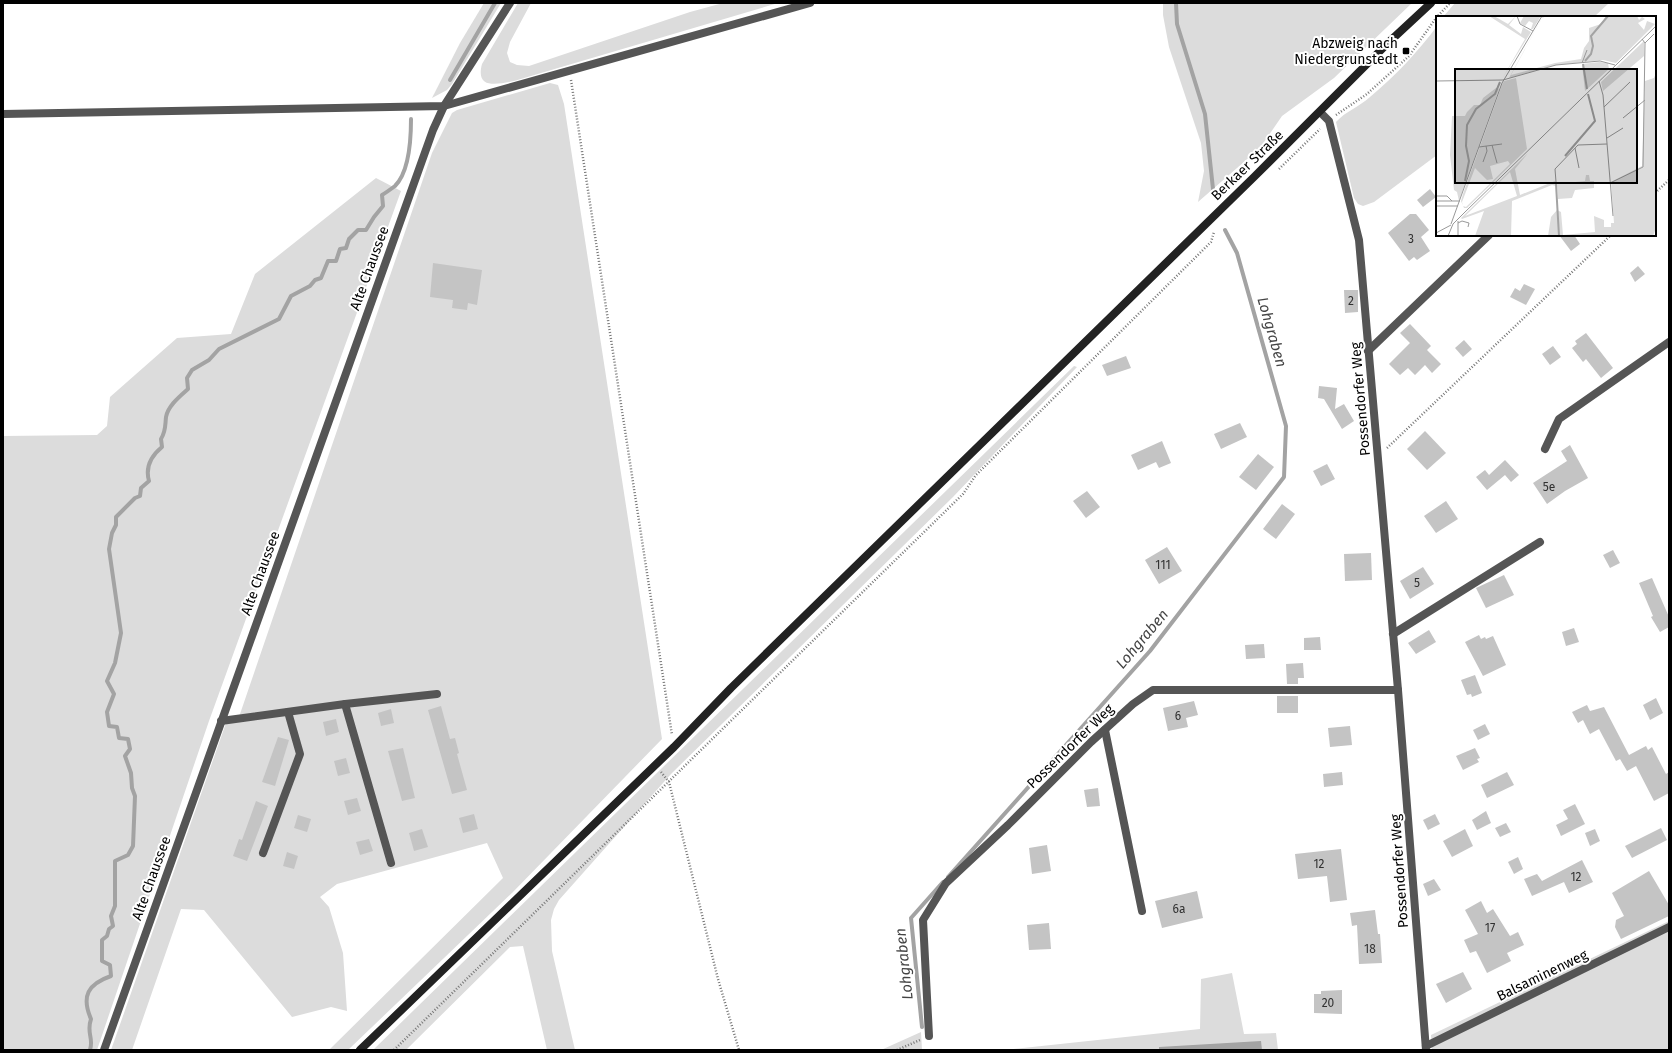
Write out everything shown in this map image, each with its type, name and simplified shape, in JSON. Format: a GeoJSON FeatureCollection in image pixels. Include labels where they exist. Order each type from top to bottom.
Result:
{"type":"FeatureCollection","features":[{"type":"Feature","properties":{"kind":"main road","name":"Berkaer Straße"},"geometry":{"type":"LineString","coordinates":[[360,1050],[674,747],[731,688],[1320,112],[1392,39],[1432,3]]}},
{"type":"Feature","properties":{"kind":"street","name":"Alte Chaussee"},"geometry":{"type":"LineString","coordinates":[[104,1050],[417,173],[444,106],[510,3]]}},
{"type":"Feature","properties":{"kind":"street"},"geometry":{"type":"LineString","coordinates":[[3,114],[444,106],[570,72],[810,3]]}},
{"type":"Feature","properties":{"kind":"street","name":"Possendorfer Weg"},"geometry":{"type":"LineString","coordinates":[[1320,112],[1328,121],[1359,240],[1398,690],[1426,1048]]}},
{"type":"Feature","properties":{"kind":"street"},"geometry":{"type":"LineString","coordinates":[[1368,351],[1488,236]]}},
{"type":"Feature","properties":{"kind":"street"},"geometry":{"type":"LineString","coordinates":[[1545,449],[1559,419],[1669,342]]}},
{"type":"Feature","properties":{"kind":"street"},"geometry":{"type":"LineString","coordinates":[[1393,634],[1540,542]]}},
{"type":"Feature","properties":{"kind":"street","name":"Possendorfer Weg"},"geometry":{"type":"LineString","coordinates":[[929,1036],[922,920],[946,883],[1134,704],[1153,690],[1398,690]]}},
{"type":"Feature","properties":{"kind":"street"},"geometry":{"type":"LineString","coordinates":[[221,721],[345,704],[437,694]]}},
{"type":"Feature","properties":{"kind":"street"},"geometry":{"type":"LineString","coordinates":[[345,704],[391,863]]}},
{"type":"Feature","properties":{"kind":"street"},"geometry":{"type":"LineString","coordinates":[[263,853],[300,754],[288,712]]}},
{"type":"Feature","properties":{"kind":"street"},"geometry":{"type":"LineString","coordinates":[[1105,730],[1142,911]]}},
{"type":"Feature","properties":{"kind":"street","name":"Balsaminenweg"},"geometry":{"type":"LineString","coordinates":[[1426,1048],[1669,928]]}},
{"type":"Feature","properties":{"kind":"path"},"geometry":{"type":"LineString","coordinates":[[1438,16],[1450,3]]}},
{"type":"Feature","properties":{"kind":"path"},"geometry":{"type":"LineString","coordinates":[[1277,171],[1328,121],[1367,94],[1409,56],[1436,18]]}},
{"type":"Feature","properties":{"kind":"path"},"geometry":{"type":"LineString","coordinates":[[570,72],[674,747]]}},
{"type":"Feature","properties":{"kind":"path"},"geometry":{"type":"LineString","coordinates":[[1656,192],[1669,180]]}},
{"type":"Feature","properties":{"kind":"path"},"geometry":{"type":"LineString","coordinates":[[394,1050],[963,494],[982,470],[1210,242],[1214,232],[1219,226]]}},
{"type":"Feature","properties":{"kind":"path"},"geometry":{"type":"LineString","coordinates":[[1378,456],[1610,236]]}},
{"type":"Feature","properties":{"kind":"path"},"geometry":{"type":"LineString","coordinates":[[656,764],[668,782],[718,979],[739,1050]]}},
{"type":"Feature","properties":{"kind":"path"},"geometry":{"type":"LineString","coordinates":[[897,1050],[929,1036]]}},
{"type":"Feature","properties":{"kind":"shaded area"},"geometry":{"type":"Polygon","coordinates":[[[484,3],[501,3],[452,84],[447,90],[432,98],[460,43],[484,3]]]}},
{"type":"Feature","properties":{"kind":"shaded area"},"geometry":{"type":"Polygon","coordinates":[[[518,3],[531,3],[510,42],[507,53],[510,62],[517,65],[529,66],[690,12],[723,3],[778,3],[514,81],[495,84],[485,82],[482,78],[481,72],[482,64],[518,3]]]}},
{"type":"Feature","properties":{"kind":"shaded area"},"geometry":{"type":"Polygon","coordinates":[[[1163,3],[1412,3],[1334,78],[1282,116],[1260,148],[1198,202],[1204,171],[1201,143],[1169,47],[1163,15],[1163,3]]]}},
{"type":"Feature","properties":{"kind":"shaded area"},"geometry":{"type":"Polygon","coordinates":[[[1455,3],[1609,3],[1595,16],[1444,16],[1455,3]]]}},
{"type":"Feature","properties":{"kind":"shaded area"},"geometry":{"type":"Polygon","coordinates":[[[1436,27],[1436,156],[1374,202],[1363,206],[1358,204],[1354,198],[1336,122],[1366,100],[1388,81],[1430,36],[1436,27]]]}},
{"type":"Feature","properties":{"kind":"shaded area"},"geometry":{"type":"Polygon","coordinates":[[[550,83],[558,85],[564,104],[662,739],[513,892],[348,1050],[329,1050],[503,878],[487,843],[337,884],[320,897],[329,907],[343,953],[347,1011],[331,1007],[292,1017],[204,910],[181,909],[132,1050],[111,1050],[226,723],[237,722],[240,714],[432,153],[452,113],[457,110],[550,83]]]}},
{"type":"Feature","properties":{"kind":"shaded area"},"geometry":{"type":"Polygon","coordinates":[[[376,178],[401,191],[209,721],[97,1050],[3,1050],[3,436],[97,435],[107,426],[110,397],[177,338],[231,334],[255,274],[376,178]]]}},
{"type":"Feature","properties":{"kind":"shaded area"},"geometry":{"type":"Polygon","coordinates":[[[1074,366],[1077,367],[953,497],[671,774],[559,900],[554,909],[551,920],[552,951],[575,1050],[547,1050],[523,946],[510,947],[406,1050],[373,1050],[1074,366]]]}},
{"type":"Feature","properties":{"kind":"shaded area"},"geometry":{"type":"Polygon","coordinates":[[[1669,921],[1669,1050],[1432,1050],[1431,1035],[1669,921]]]}},
{"type":"Feature","properties":{"kind":"shaded area"},"geometry":{"type":"Polygon","coordinates":[[[1232,973],[1244,1034],[1276,1033],[1278,1050],[1004,1050],[1200,1029],[1201,979],[1232,973]]]}},
{"type":"Feature","properties":{"kind":"shaded area"},"geometry":{"type":"Polygon","coordinates":[[[921,1032],[922,1050],[881,1050],[921,1032]]]}},
{"type":"Feature","properties":{"kind":"shaded area"},"geometry":{"type":"Polygon","coordinates":[[[1261,1041],[1262,1050],[1159,1050],[1159,1047],[1261,1041]]]}},
{"type":"Feature","properties":{"kind":"building"},"geometry":{"type":"Polygon","coordinates":[[[1430,189],[1436,197],[1423,207],[1417,200],[1430,189]]]}},
{"type":"Feature","properties":{"kind":"building"},"geometry":{"type":"Polygon","coordinates":[[[1410,214],[1416,214],[1429,230],[1421,237],[1430,251],[1417,260],[1414,257],[1409,261],[1388,233],[1410,214]]]}},
{"type":"Feature","properties":{"kind":"building"},"geometry":{"type":"Polygon","coordinates":[[[1560,236],[1575,236],[1580,244],[1571,251],[1560,236]]]}},
{"type":"Feature","properties":{"kind":"building"},"geometry":{"type":"Polygon","coordinates":[[[433,263],[482,270],[477,305],[468,303],[467,310],[452,308],[453,300],[430,297],[433,263]]]}},
{"type":"Feature","properties":{"kind":"building"},"geometry":{"type":"Polygon","coordinates":[[[1638,266],[1645,274],[1635,282],[1630,273],[1638,266]]]}},
{"type":"Feature","properties":{"kind":"building"},"geometry":{"type":"Polygon","coordinates":[[[1524,284],[1535,289],[1526,305],[1510,297],[1515,288],[1520,291],[1524,284]]]}},
{"type":"Feature","properties":{"kind":"building"},"geometry":{"type":"Polygon","coordinates":[[[1344,290],[1358,290],[1358,312],[1345,313],[1344,290]]]}},
{"type":"Feature","properties":{"kind":"building"},"geometry":{"type":"Polygon","coordinates":[[[1410,324],[1431,346],[1427,350],[1441,364],[1432,373],[1425,365],[1415,375],[1408,368],[1400,375],[1389,364],[1410,343],[1400,333],[1410,324]]]}},
{"type":"Feature","properties":{"kind":"building"},"geometry":{"type":"Polygon","coordinates":[[[1586,333],[1613,368],[1601,378],[1586,359],[1583,362],[1572,348],[1577,344],[1575,341],[1586,333]]]}},
{"type":"Feature","properties":{"kind":"building"},"geometry":{"type":"Polygon","coordinates":[[[1464,340],[1472,349],[1463,357],[1455,348],[1464,340]]]}},
{"type":"Feature","properties":{"kind":"building"},"geometry":{"type":"Polygon","coordinates":[[[1553,346],[1561,357],[1550,365],[1542,354],[1553,346]]]}},
{"type":"Feature","properties":{"kind":"building"},"geometry":{"type":"Polygon","coordinates":[[[1126,356],[1131,368],[1107,376],[1102,365],[1126,356]]]}},
{"type":"Feature","properties":{"kind":"building"},"geometry":{"type":"Polygon","coordinates":[[[1319,386],[1337,388],[1335,409],[1344,404],[1354,421],[1342,429],[1324,399],[1318,398],[1319,386]]]}},
{"type":"Feature","properties":{"kind":"building"},"geometry":{"type":"Polygon","coordinates":[[[1240,423],[1247,437],[1221,449],[1214,434],[1240,423]]]}},
{"type":"Feature","properties":{"kind":"building"},"geometry":{"type":"Polygon","coordinates":[[[1425,431],[1446,453],[1427,470],[1407,449],[1425,431]]]}},
{"type":"Feature","properties":{"kind":"building"},"geometry":{"type":"Polygon","coordinates":[[[1162,441],[1171,463],[1159,468],[1156,462],[1138,470],[1131,455],[1162,441]]]}},
{"type":"Feature","properties":{"kind":"building"},"geometry":{"type":"Polygon","coordinates":[[[1570,445],[1588,478],[1565,491],[1547,504],[1533,483],[1567,461],[1561,451],[1570,445]]]}},
{"type":"Feature","properties":{"kind":"building"},"geometry":{"type":"Polygon","coordinates":[[[1258,454],[1274,467],[1256,490],[1239,477],[1258,454]]]}},
{"type":"Feature","properties":{"kind":"building"},"geometry":{"type":"Polygon","coordinates":[[[1505,460],[1519,475],[1511,482],[1505,475],[1487,490],[1476,477],[1485,470],[1489,475],[1505,460]]]}},
{"type":"Feature","properties":{"kind":"building"},"geometry":{"type":"Polygon","coordinates":[[[1327,464],[1335,479],[1321,486],[1313,471],[1327,464]]]}},
{"type":"Feature","properties":{"kind":"building"},"geometry":{"type":"Polygon","coordinates":[[[1087,491],[1100,507],[1086,518],[1073,501],[1087,491]]]}},
{"type":"Feature","properties":{"kind":"building"},"geometry":{"type":"Polygon","coordinates":[[[1446,501],[1458,519],[1436,533],[1424,516],[1446,501]]]}},
{"type":"Feature","properties":{"kind":"building"},"geometry":{"type":"Polygon","coordinates":[[[1282,504],[1295,514],[1276,539],[1263,529],[1282,504]]]}},
{"type":"Feature","properties":{"kind":"building"},"geometry":{"type":"Polygon","coordinates":[[[1167,547],[1182,571],[1159,584],[1145,560],[1167,547]]]}},
{"type":"Feature","properties":{"kind":"building"},"geometry":{"type":"Polygon","coordinates":[[[1613,550],[1620,563],[1610,568],[1603,555],[1613,550]]]}},
{"type":"Feature","properties":{"kind":"building"},"geometry":{"type":"Polygon","coordinates":[[[1371,553],[1372,580],[1345,581],[1344,554],[1371,553]]]}},
{"type":"Feature","properties":{"kind":"building"},"geometry":{"type":"Polygon","coordinates":[[[1423,567],[1434,584],[1410,599],[1400,581],[1423,567]]]}},
{"type":"Feature","properties":{"kind":"building"},"geometry":{"type":"Polygon","coordinates":[[[1504,575],[1514,595],[1486,608],[1476,588],[1504,575]]]}},
{"type":"Feature","properties":{"kind":"building"},"geometry":{"type":"Polygon","coordinates":[[[1652,578],[1669,617],[1669,627],[1660,632],[1651,617],[1653,616],[1639,583],[1652,578]]]}},
{"type":"Feature","properties":{"kind":"building"},"geometry":{"type":"Polygon","coordinates":[[[1574,628],[1579,642],[1566,646],[1562,632],[1574,628]]]}},
{"type":"Feature","properties":{"kind":"building"},"geometry":{"type":"Polygon","coordinates":[[[1429,630],[1436,642],[1416,654],[1408,643],[1429,630]]]}},
{"type":"Feature","properties":{"kind":"building"},"geometry":{"type":"Polygon","coordinates":[[[1479,635],[1481,639],[1485,637],[1486,639],[1493,636],[1506,665],[1483,676],[1465,642],[1479,635]]]}},
{"type":"Feature","properties":{"kind":"building"},"geometry":{"type":"Polygon","coordinates":[[[1320,637],[1321,650],[1304,650],[1304,638],[1320,637]]]}},
{"type":"Feature","properties":{"kind":"building"},"geometry":{"type":"Polygon","coordinates":[[[1264,644],[1265,658],[1246,659],[1245,645],[1264,644]]]}},
{"type":"Feature","properties":{"kind":"building"},"geometry":{"type":"Polygon","coordinates":[[[1303,663],[1304,678],[1298,678],[1298,684],[1287,684],[1286,664],[1303,663]]]}},
{"type":"Feature","properties":{"kind":"building"},"geometry":{"type":"Polygon","coordinates":[[[1475,675],[1482,693],[1472,697],[1471,694],[1467,695],[1461,680],[1475,675]]]}},
{"type":"Feature","properties":{"kind":"building"},"geometry":{"type":"Polygon","coordinates":[[[1277,696],[1298,696],[1298,713],[1277,713],[1277,696]]]}},
{"type":"Feature","properties":{"kind":"building"},"geometry":{"type":"Polygon","coordinates":[[[1656,698],[1663,713],[1650,720],[1643,705],[1656,698]]]}},
{"type":"Feature","properties":{"kind":"building"},"geometry":{"type":"Polygon","coordinates":[[[1194,701],[1198,715],[1186,718],[1188,727],[1168,731],[1163,708],[1194,701]]]}},
{"type":"Feature","properties":{"kind":"building"},"geometry":{"type":"Polygon","coordinates":[[[1587,705],[1590,711],[1604,707],[1629,755],[1646,746],[1648,750],[1652,747],[1666,774],[1669,772],[1669,793],[1654,801],[1636,766],[1627,771],[1620,759],[1616,761],[1599,729],[1590,734],[1583,720],[1578,723],[1572,712],[1587,705]]]}},
{"type":"Feature","properties":{"kind":"building"},"geometry":{"type":"Polygon","coordinates":[[[441,706],[450,739],[455,738],[459,753],[457,754],[467,790],[452,794],[428,710],[441,706]]]}},
{"type":"Feature","properties":{"kind":"building"},"geometry":{"type":"Polygon","coordinates":[[[391,709],[394,723],[381,726],[378,713],[391,709]]]}},
{"type":"Feature","properties":{"kind":"building"},"geometry":{"type":"Polygon","coordinates":[[[336,719],[339,732],[326,736],[323,722],[336,719]]]}},
{"type":"Feature","properties":{"kind":"building"},"geometry":{"type":"Polygon","coordinates":[[[1485,724],[1490,734],[1478,740],[1473,730],[1485,724]]]}},
{"type":"Feature","properties":{"kind":"building"},"geometry":{"type":"Polygon","coordinates":[[[1350,726],[1352,745],[1330,747],[1328,728],[1350,726]]]}},
{"type":"Feature","properties":{"kind":"building"},"geometry":{"type":"Polygon","coordinates":[[[278,737],[289,740],[275,786],[262,782],[278,737]]]}},
{"type":"Feature","properties":{"kind":"building"},"geometry":{"type":"Polygon","coordinates":[[[403,748],[415,798],[402,801],[388,751],[403,748]]]}},
{"type":"Feature","properties":{"kind":"building"},"geometry":{"type":"Polygon","coordinates":[[[1475,748],[1480,758],[1477,759],[1479,762],[1463,770],[1456,756],[1475,748]]]}},
{"type":"Feature","properties":{"kind":"building"},"geometry":{"type":"Polygon","coordinates":[[[346,758],[350,773],[338,776],[334,761],[346,758]]]}},
{"type":"Feature","properties":{"kind":"building"},"geometry":{"type":"Polygon","coordinates":[[[1342,772],[1343,785],[1324,787],[1323,774],[1342,772]]]}},
{"type":"Feature","properties":{"kind":"building"},"geometry":{"type":"Polygon","coordinates":[[[1507,772],[1514,785],[1487,798],[1481,785],[1507,772]]]}},
{"type":"Feature","properties":{"kind":"building"},"geometry":{"type":"Polygon","coordinates":[[[1098,788],[1100,806],[1087,807],[1084,790],[1098,788]]]}},
{"type":"Feature","properties":{"kind":"building"},"geometry":{"type":"Polygon","coordinates":[[[357,798],[361,811],[348,815],[344,801],[357,798]]]}},
{"type":"Feature","properties":{"kind":"building"},"geometry":{"type":"Polygon","coordinates":[[[256,801],[268,806],[247,861],[233,856],[239,839],[242,840],[256,801]]]}},
{"type":"Feature","properties":{"kind":"building"},"geometry":{"type":"Polygon","coordinates":[[[1575,804],[1585,824],[1561,836],[1556,825],[1568,819],[1563,810],[1575,804]]]}},
{"type":"Feature","properties":{"kind":"building"},"geometry":{"type":"Polygon","coordinates":[[[1486,811],[1491,823],[1477,830],[1472,820],[1486,811]]]}},
{"type":"Feature","properties":{"kind":"building"},"geometry":{"type":"Polygon","coordinates":[[[474,814],[478,829],[463,833],[459,818],[474,814]]]}},
{"type":"Feature","properties":{"kind":"building"},"geometry":{"type":"Polygon","coordinates":[[[1435,814],[1440,824],[1428,830],[1423,820],[1435,814]]]}},
{"type":"Feature","properties":{"kind":"building"},"geometry":{"type":"Polygon","coordinates":[[[298,815],[311,819],[307,832],[294,828],[298,815]]]}},
{"type":"Feature","properties":{"kind":"building"},"geometry":{"type":"Polygon","coordinates":[[[1506,823],[1511,832],[1500,837],[1495,828],[1506,823]]]}},
{"type":"Feature","properties":{"kind":"building"},"geometry":{"type":"Polygon","coordinates":[[[1661,828],[1667,840],[1632,858],[1625,846],[1661,828]]]}},
{"type":"Feature","properties":{"kind":"building"},"geometry":{"type":"Polygon","coordinates":[[[422,829],[428,847],[414,851],[409,833],[422,829]]]}},
{"type":"Feature","properties":{"kind":"building"},"geometry":{"type":"Polygon","coordinates":[[[1465,829],[1473,846],[1452,857],[1443,841],[1465,829]]]}},
{"type":"Feature","properties":{"kind":"building"},"geometry":{"type":"Polygon","coordinates":[[[1595,829],[1600,841],[1590,846],[1585,833],[1595,829]]]}},
{"type":"Feature","properties":{"kind":"building"},"geometry":{"type":"Polygon","coordinates":[[[369,839],[373,851],[360,855],[356,842],[369,839]]]}},
{"type":"Feature","properties":{"kind":"building"},"geometry":{"type":"Polygon","coordinates":[[[1047,845],[1051,871],[1032,874],[1029,848],[1047,845]]]}},
{"type":"Feature","properties":{"kind":"building"},"geometry":{"type":"Polygon","coordinates":[[[1341,849],[1347,900],[1330,902],[1327,876],[1298,879],[1295,854],[1341,849]]]}},
{"type":"Feature","properties":{"kind":"building"},"geometry":{"type":"Polygon","coordinates":[[[287,852],[298,856],[294,869],[283,866],[287,852]]]}},
{"type":"Feature","properties":{"kind":"building"},"geometry":{"type":"Polygon","coordinates":[[[1518,857],[1523,869],[1514,874],[1508,862],[1518,857]]]}},
{"type":"Feature","properties":{"kind":"building"},"geometry":{"type":"Polygon","coordinates":[[[1582,860],[1593,882],[1569,893],[1564,882],[1532,896],[1524,879],[1537,874],[1542,881],[1582,860]]]}},
{"type":"Feature","properties":{"kind":"building"},"geometry":{"type":"Polygon","coordinates":[[[1649,871],[1669,905],[1669,916],[1621,939],[1615,927],[1616,920],[1624,916],[1612,893],[1649,871]]]}},
{"type":"Feature","properties":{"kind":"building"},"geometry":{"type":"Polygon","coordinates":[[[1434,879],[1441,890],[1428,896],[1423,884],[1434,879]]]}},
{"type":"Feature","properties":{"kind":"building"},"geometry":{"type":"Polygon","coordinates":[[[1197,891],[1203,918],[1162,928],[1155,901],[1197,891]]]}},
{"type":"Feature","properties":{"kind":"building"},"geometry":{"type":"Polygon","coordinates":[[[1481,901],[1487,913],[1493,909],[1510,936],[1518,932],[1524,945],[1507,953],[1511,961],[1487,973],[1476,951],[1470,953],[1464,940],[1478,934],[1465,910],[1481,901]]]}},
{"type":"Feature","properties":{"kind":"building"},"geometry":{"type":"Polygon","coordinates":[[[1375,910],[1378,934],[1380,934],[1382,963],[1359,964],[1357,925],[1352,926],[1350,913],[1375,910]]]}},
{"type":"Feature","properties":{"kind":"building"},"geometry":{"type":"Polygon","coordinates":[[[1049,923],[1051,949],[1029,950],[1027,925],[1049,923]]]}},
{"type":"Feature","properties":{"kind":"building"},"geometry":{"type":"Polygon","coordinates":[[[1463,972],[1472,989],[1446,1003],[1436,984],[1463,972]]]}},
{"type":"Feature","properties":{"kind":"building"},"geometry":{"type":"Polygon","coordinates":[[[1342,990],[1342,1014],[1314,1013],[1314,994],[1321,994],[1321,991],[1342,990]]]}},
{"type":"Feature","properties":{"kind":"waterway"},"geometry":{"type":"LineString","coordinates":[[450,80],[495,3]]}},
{"type":"Feature","properties":{"kind":"waterway","name":"Lohgraben"},"geometry":{"type":"LineString","coordinates":[[1176,3],[1177,24],[1205,114],[1213,189]]}},
{"type":"Feature","properties":{"kind":"waterway"},"geometry":{"type":"LineString","coordinates":[[90,1050],[91,1042],[89,1028],[91,1019],[88,1011],[87,997],[92,987],[103,979],[111,976],[110,965],[102,961],[102,940],[107,936],[109,929],[113,926],[111,916],[115,906],[115,861],[128,855],[133,846],[135,796],[132,788],[131,773],[125,756],[130,749],[128,739],[119,738],[117,727],[109,726],[107,712],[114,694],[107,681],[115,663],[121,633],[109,549],[112,533],[116,525],[116,517],[135,498],[140,496],[141,488],[149,481],[148,466],[152,458],[162,447],[161,439],[165,431],[167,413],[174,402],[188,389],[187,378],[192,370],[209,360],[219,349],[279,319],[291,296],[310,286],[315,280],[321,278],[328,261],[336,261],[340,249],[346,248],[349,239],[358,230],[366,230],[383,206],[382,195],[395,186],[400,180],[406,164],[410,145],[411,119]]}},
{"type":"Feature","properties":{"kind":"waterway","name":"Lohgraben"},"geometry":{"type":"LineString","coordinates":[[948,877],[1150,651],[1284,477],[1286,426],[1237,253],[1225,230]]}},
{"type":"Feature","properties":{"kind":"waterway","name":"Lohgraben"},"geometry":{"type":"LineString","coordinates":[[922,1027],[911,918],[943,882]]}},
{"type":"Feature","properties":{"kind":"place","name":"Abzweig nach Niedergrunstedt"},"geometry":{"type":"Point","coordinates":[1406,51]}}]}
